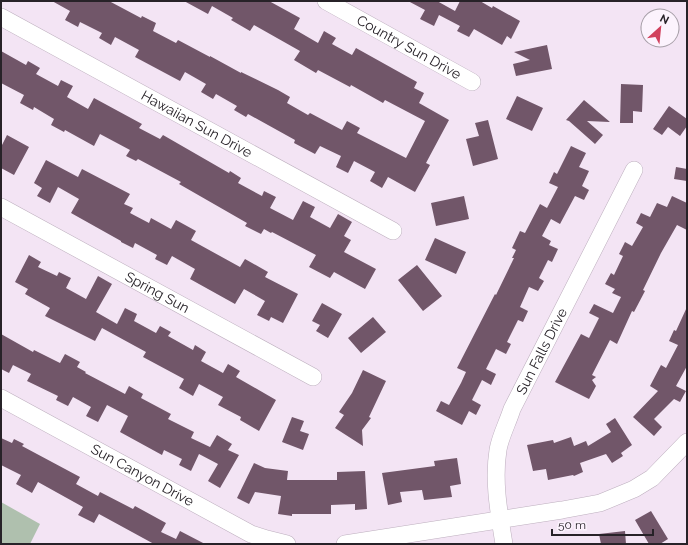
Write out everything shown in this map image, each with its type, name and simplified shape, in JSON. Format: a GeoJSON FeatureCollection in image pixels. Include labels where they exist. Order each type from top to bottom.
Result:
{"type":"FeatureCollection","features":[{"type":"Feature","properties":{"kind":"street","name":"Country Sun Drive"},"geometry":{"type":"LineString","coordinates":[[326,1],[472,82]]}},
{"type":"Feature","properties":{"kind":"street","name":"Hawaiian Sun Drive"},"geometry":{"type":"LineString","coordinates":[[1,17],[393,231]]}},
{"type":"Feature","properties":{"kind":"street","name":"Sun Falls Drive"},"geometry":{"type":"LineString","coordinates":[[504,544],[496,476],[498,448],[512,409],[634,170]]}},
{"type":"Feature","properties":{"kind":"street","name":"Spring Sun"},"geometry":{"type":"LineString","coordinates":[[1,207],[313,377]]}},
{"type":"Feature","properties":{"kind":"street","name":"Sun Canyon Drive"},"geometry":{"type":"LineString","coordinates":[[1,398],[251,534],[268,540],[287,544]]}},
{"type":"Feature","properties":{"kind":"street"},"geometry":{"type":"LineString","coordinates":[[345,544],[600,503],[634,489],[652,478],[685,449]]}},
{"type":"Feature","properties":{"kind":"green space"},"geometry":{"type":"Polygon","coordinates":[[[1,502],[40,524],[30,544],[1,544],[1,502]]]}},
{"type":"Feature","properties":{"kind":"building"},"geometry":{"type":"Polygon","coordinates":[[[52,1],[109,1],[141,18],[142,16],[156,23],[153,31],[176,43],[178,40],[241,73],[278,90],[290,97],[287,103],[308,115],[310,113],[342,130],[347,121],[360,128],[357,133],[406,158],[425,121],[385,100],[383,103],[351,85],[350,87],[318,70],[316,73],[294,60],[300,51],[254,25],[250,31],[231,20],[233,18],[212,6],[208,14],[184,1],[269,1],[300,18],[294,29],[318,43],[324,31],[336,38],[332,44],[352,55],[356,48],[417,82],[414,88],[424,93],[419,103],[449,120],[426,163],[430,165],[415,192],[388,177],[382,188],[370,181],[375,172],[354,161],[348,173],[336,167],[341,156],[320,146],[315,154],[294,143],[295,140],[248,114],[246,117],[234,110],[237,106],[216,94],[213,99],[201,92],[206,84],[185,72],[180,81],[135,57],[139,50],[115,37],[111,45],[99,38],[102,33],[80,22],[78,27],[65,20],[70,11],[52,1]]]}},
{"type":"Feature","properties":{"kind":"building"},"geometry":{"type":"Polygon","coordinates":[[[408,1],[437,1],[455,11],[460,1],[480,1],[492,8],[493,6],[520,21],[511,39],[507,36],[502,45],[474,29],[469,37],[457,31],[460,26],[439,15],[434,26],[420,19],[425,10],[408,1]]]}},
{"type":"Feature","properties":{"kind":"building"},"geometry":{"type":"Polygon","coordinates":[[[547,45],[552,69],[516,76],[513,64],[530,60],[514,52],[547,45]]]}},
{"type":"Feature","properties":{"kind":"building"},"geometry":{"type":"Polygon","coordinates":[[[1,51],[26,65],[28,61],[40,68],[36,74],[58,86],[61,80],[73,86],[67,97],[88,109],[94,98],[142,124],[139,128],[160,139],[163,135],[229,173],[230,171],[241,178],[238,183],[262,196],[264,191],[276,197],[270,208],[293,220],[303,201],[315,207],[310,217],[330,228],[338,214],[352,222],[344,236],[351,240],[344,252],[376,269],[365,289],[334,272],[330,278],[309,267],[316,255],[272,232],[271,233],[264,229],[261,234],[245,226],[247,223],[179,184],[181,182],[138,159],[136,161],[126,156],[130,150],[100,134],[94,146],[65,130],[64,132],[51,125],[54,119],[34,107],[33,110],[20,103],[24,95],[1,83],[1,51]]]}},
{"type":"Feature","properties":{"kind":"building"},"geometry":{"type":"Polygon","coordinates":[[[621,84],[643,85],[642,112],[633,111],[633,123],[620,123],[621,84]]]}},
{"type":"Feature","properties":{"kind":"building"},"geometry":{"type":"Polygon","coordinates":[[[517,96],[543,108],[532,131],[506,119],[517,96]]]}},
{"type":"Feature","properties":{"kind":"building"},"geometry":{"type":"Polygon","coordinates":[[[584,100],[610,122],[587,121],[603,135],[595,144],[566,120],[584,100]]]}},
{"type":"Feature","properties":{"kind":"building"},"geometry":{"type":"Polygon","coordinates":[[[669,106],[687,119],[687,126],[680,136],[668,127],[662,135],[653,129],[669,106]]]}},
{"type":"Feature","properties":{"kind":"building"},"geometry":{"type":"Polygon","coordinates":[[[488,120],[498,159],[473,166],[466,139],[479,136],[475,123],[488,120]]]}},
{"type":"Feature","properties":{"kind":"building"},"geometry":{"type":"Polygon","coordinates":[[[7,135],[29,147],[14,175],[1,168],[1,147],[7,135]]]}},
{"type":"Feature","properties":{"kind":"building"},"geometry":{"type":"Polygon","coordinates":[[[571,146],[586,153],[579,167],[589,171],[582,186],[589,190],[584,200],[575,196],[560,224],[551,219],[542,236],[551,241],[549,245],[558,249],[552,262],[548,260],[539,278],[544,281],[538,291],[529,287],[520,307],[528,311],[523,322],[518,320],[507,342],[511,344],[506,354],[496,349],[486,369],[496,374],[491,385],[482,380],[472,400],[481,405],[476,415],[469,411],[462,425],[436,411],[441,401],[449,405],[461,383],[466,372],[457,368],[514,258],[512,258],[516,250],[512,248],[520,231],[525,233],[540,204],[547,208],[558,187],[549,183],[554,172],[557,174],[571,146]]]}},
{"type":"Feature","properties":{"kind":"building"},"geometry":{"type":"Polygon","coordinates":[[[46,160],[78,177],[82,169],[130,194],[124,204],[133,208],[130,213],[149,223],[151,218],[171,229],[176,220],[196,231],[191,240],[240,267],[245,259],[268,272],[265,277],[298,294],[283,323],[271,317],[269,321],[257,315],[265,301],[244,289],[235,304],[190,279],[195,269],[172,256],[167,265],[155,259],[157,255],[135,243],[133,248],[71,213],[79,199],[58,187],[50,203],[37,196],[42,188],[34,183],[46,160]]]}},
{"type":"Feature","properties":{"kind":"building"},"geometry":{"type":"Polygon","coordinates":[[[676,167],[687,169],[687,181],[674,179],[676,167]]]}},
{"type":"Feature","properties":{"kind":"building"},"geometry":{"type":"Polygon","coordinates":[[[464,196],[469,219],[436,226],[431,203],[464,196]]]}},
{"type":"Feature","properties":{"kind":"building"},"geometry":{"type":"Polygon","coordinates":[[[672,196],[687,203],[687,230],[677,225],[661,253],[643,290],[645,291],[634,312],[632,311],[617,344],[610,340],[592,375],[596,377],[592,380],[596,386],[589,399],[555,382],[581,334],[589,338],[599,318],[589,313],[594,304],[613,313],[621,297],[612,293],[615,289],[605,284],[611,273],[614,275],[623,256],[619,254],[625,242],[632,246],[643,227],[636,223],[641,213],[650,217],[657,203],[667,207],[672,196]]]}},
{"type":"Feature","properties":{"kind":"building"},"geometry":{"type":"Polygon","coordinates":[[[435,238],[466,252],[456,274],[425,260],[435,238]]]}},
{"type":"Feature","properties":{"kind":"building"},"geometry":{"type":"Polygon","coordinates":[[[29,255],[41,262],[38,267],[57,276],[59,272],[71,278],[66,288],[86,299],[98,276],[112,284],[96,312],[117,324],[125,308],[137,314],[134,321],[156,333],[160,326],[171,332],[168,336],[193,350],[195,345],[206,352],[201,361],[223,373],[228,364],[240,371],[236,377],[276,400],[259,431],[240,420],[241,417],[218,405],[223,397],[199,384],[193,396],[179,388],[184,379],[143,357],[146,352],[102,328],[95,341],[45,316],[50,308],[25,294],[28,289],[15,282],[29,255]]]}},
{"type":"Feature","properties":{"kind":"building"},"geometry":{"type":"Polygon","coordinates":[[[417,265],[442,296],[423,311],[398,280],[417,265]]]}},
{"type":"Feature","properties":{"kind":"building"},"geometry":{"type":"Polygon","coordinates":[[[322,303],[342,314],[328,338],[316,331],[320,325],[312,321],[322,303]]]}},
{"type":"Feature","properties":{"kind":"building"},"geometry":{"type":"Polygon","coordinates":[[[687,307],[687,366],[676,386],[686,391],[680,402],[674,399],[654,419],[662,427],[654,436],[633,417],[658,391],[650,386],[661,365],[666,368],[678,345],[669,341],[674,330],[676,331],[687,307]]]}},
{"type":"Feature","properties":{"kind":"building"},"geometry":{"type":"Polygon","coordinates":[[[373,317],[386,332],[361,353],[348,338],[373,317]]]}},
{"type":"Feature","properties":{"kind":"building"},"geometry":{"type":"Polygon","coordinates":[[[1,334],[33,352],[34,350],[60,363],[65,354],[80,362],[77,367],[86,372],[85,373],[125,394],[129,386],[143,394],[141,398],[171,414],[168,419],[194,432],[191,438],[210,447],[217,435],[232,444],[228,450],[239,455],[220,488],[208,481],[218,464],[199,454],[191,471],[179,465],[182,459],[164,450],[162,455],[120,432],[128,416],[107,405],[98,422],[86,416],[91,407],[73,397],[68,406],[56,400],[58,396],[27,381],[31,374],[13,365],[9,373],[1,369],[1,334]]]}},
{"type":"Feature","properties":{"kind":"building"},"geometry":{"type":"Polygon","coordinates":[[[363,370],[386,381],[369,417],[371,418],[362,430],[363,446],[335,428],[344,415],[339,412],[352,393],[363,370]]]}},
{"type":"Feature","properties":{"kind":"building"},"geometry":{"type":"Polygon","coordinates":[[[292,417],[304,421],[300,431],[309,434],[303,450],[282,442],[292,417]]]}},
{"type":"Feature","properties":{"kind":"building"},"geometry":{"type":"Polygon","coordinates":[[[615,418],[632,445],[621,453],[623,456],[612,463],[606,454],[580,463],[583,472],[574,476],[548,480],[546,469],[533,471],[527,445],[553,440],[554,443],[571,437],[574,446],[586,441],[588,446],[611,432],[606,424],[615,418]]]}},
{"type":"Feature","properties":{"kind":"building"},"geometry":{"type":"Polygon","coordinates":[[[1,438],[12,443],[14,439],[24,444],[22,446],[80,477],[76,484],[98,496],[100,492],[133,509],[135,506],[166,523],[161,532],[176,539],[180,531],[205,544],[154,544],[99,514],[94,523],[78,515],[83,507],[38,482],[32,493],[16,484],[21,475],[1,465],[1,438]]]}},
{"type":"Feature","properties":{"kind":"building"},"geometry":{"type":"Polygon","coordinates":[[[457,458],[461,484],[450,486],[452,497],[424,500],[422,490],[400,492],[402,502],[388,505],[382,473],[435,466],[434,461],[457,458]]]}},
{"type":"Feature","properties":{"kind":"building"},"geometry":{"type":"Polygon","coordinates":[[[254,463],[265,468],[288,471],[287,480],[337,480],[337,472],[365,471],[367,509],[355,510],[355,504],[331,505],[331,514],[292,514],[292,516],[278,514],[281,496],[255,492],[249,504],[237,498],[254,463]]]}},
{"type":"Feature","properties":{"kind":"building"},"geometry":{"type":"Polygon","coordinates":[[[651,511],[668,539],[660,544],[649,544],[635,520],[651,511]]]}},
{"type":"Feature","properties":{"kind":"building"},"geometry":{"type":"Polygon","coordinates":[[[625,531],[626,544],[601,544],[599,534],[625,531]]]}}]}
